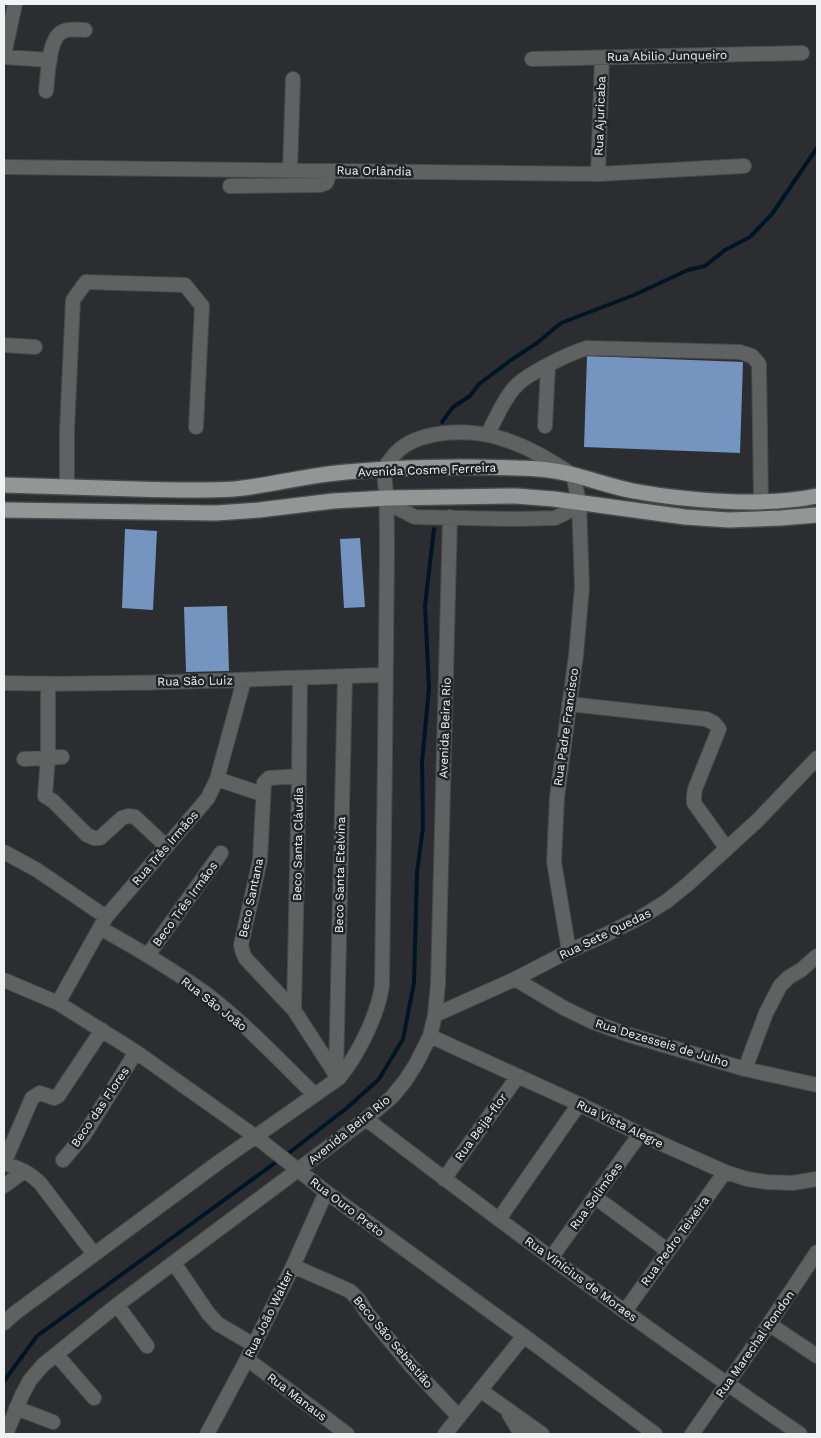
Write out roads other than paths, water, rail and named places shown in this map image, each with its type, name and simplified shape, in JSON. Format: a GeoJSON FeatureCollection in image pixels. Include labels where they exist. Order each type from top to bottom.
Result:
{"type":"FeatureCollection","features":[{"type":"Feature","properties":{"kind":"main road","name":"Avenida Cosme Ferreira"},"geometry":{"type":"LineString","coordinates":[[4,485],[212,490],[260,486],[325,475],[385,469],[518,468],[546,469],[601,484],[664,496],[711,500],[761,501],[817,496]]}},
{"type":"Feature","properties":{"kind":"main road"},"geometry":{"type":"LineString","coordinates":[[4,510],[216,513],[333,501],[387,498],[516,496],[580,502],[685,517],[720,519],[782,518],[817,515]]}},
{"type":"Feature","properties":{"kind":"street"},"geometry":{"type":"LineString","coordinates":[[15,4],[4,56],[50,60]]}},
{"type":"Feature","properties":{"kind":"street"},"geometry":{"type":"LineString","coordinates":[[46,91],[54,38],[70,29],[86,30]]}},
{"type":"Feature","properties":{"kind":"street","name":"Rua Abilio Junqueiro"},"geometry":{"type":"LineString","coordinates":[[532,59],[802,53]]}},
{"type":"Feature","properties":{"kind":"street","name":"Rua Ajuricaba"},"geometry":{"type":"LineString","coordinates":[[598,174],[602,58]]}},
{"type":"Feature","properties":{"kind":"street"},"geometry":{"type":"LineString","coordinates":[[290,170],[293,78]]}},
{"type":"Feature","properties":{"kind":"street","name":"Rua Orlândia"},"geometry":{"type":"LineString","coordinates":[[4,168],[598,174],[744,166]]}},
{"type":"Feature","properties":{"kind":"street"},"geometry":{"type":"LineString","coordinates":[[230,186],[320,185],[326,183],[328,178],[327,171]]}},
{"type":"Feature","properties":{"kind":"street"},"geometry":{"type":"LineString","coordinates":[[67,487],[67,430],[73,300],[86,282],[185,285],[202,306],[196,427]]}},
{"type":"Feature","properties":{"kind":"street"},"geometry":{"type":"LineString","coordinates":[[4,345],[35,347]]}},
{"type":"Feature","properties":{"kind":"street"},"geometry":{"type":"LineString","coordinates":[[487,435],[515,386],[528,376],[575,351],[587,348],[740,352],[752,356],[759,364],[761,501]]}},
{"type":"Feature","properties":{"kind":"street"},"geometry":{"type":"LineString","coordinates":[[545,426],[548,366]]}},
{"type":"Feature","properties":{"kind":"street"},"geometry":{"type":"LineString","coordinates":[[4,1322],[219,1162],[259,1139],[316,1095],[349,1064],[370,1025],[378,1006],[382,985],[386,675],[387,498],[385,469],[391,458],[408,443],[420,438],[449,433],[487,435],[503,438],[532,451],[573,475]]}},
{"type":"Feature","properties":{"kind":"street","name":"Rua Padre Francisco"},"geometry":{"type":"LineString","coordinates":[[569,951],[554,862],[557,797],[580,621],[582,587],[580,502],[573,475]]}},
{"type":"Feature","properties":{"kind":"street"},"geometry":{"type":"LineString","coordinates":[[387,498],[399,509],[415,517],[555,518],[569,511],[580,502]]}},
{"type":"Feature","properties":{"kind":"street","name":"Avenida Beira Rio"},"geometry":{"type":"LineString","coordinates":[[6,1434],[30,1380],[43,1365],[117,1305],[366,1119],[392,1097],[405,1081],[430,1036],[435,1015],[438,984],[450,517]]}},
{"type":"Feature","properties":{"kind":"street","name":"Rua São Luiz"},"geometry":{"type":"LineString","coordinates":[[4,683],[48,684],[244,680],[386,675]]}},
{"type":"Feature","properties":{"kind":"street","name":"Beco Santa Etelvina"},"geometry":{"type":"LineString","coordinates":[[337,1076],[345,676]]}},
{"type":"Feature","properties":{"kind":"street","name":"Beco Santa Cláudia"},"geometry":{"type":"LineString","coordinates":[[294,1010],[300,678]]}},
{"type":"Feature","properties":{"kind":"street","name":"Rua Três Irmãos"},"geometry":{"type":"LineString","coordinates":[[58,1003],[103,923],[208,798],[217,779],[244,680]]}},
{"type":"Feature","properties":{"kind":"street"},"geometry":{"type":"LineString","coordinates":[[48,684],[55,757],[45,796],[53,801],[87,835],[94,838],[100,838],[122,818],[128,816],[135,817],[166,846]]}},
{"type":"Feature","properties":{"kind":"street"},"geometry":{"type":"LineString","coordinates":[[569,704],[706,719],[714,723],[719,730],[694,796],[694,803],[727,849]]}},
{"type":"Feature","properties":{"kind":"street"},"geometry":{"type":"LineString","coordinates":[[24,759],[55,757]]}},
{"type":"Feature","properties":{"kind":"street","name":"Rua Sete Quedas"},"geometry":{"type":"LineString","coordinates":[[435,1015],[605,935],[643,916],[667,901],[758,820],[817,758]]}},
{"type":"Feature","properties":{"kind":"street"},"geometry":{"type":"LineString","coordinates":[[217,779],[262,794],[264,783],[269,778],[299,776]]}},
{"type":"Feature","properties":{"kind":"street","name":"Beco Santana"},"geometry":{"type":"LineString","coordinates":[[262,794],[260,860],[241,946],[246,959],[294,1010],[337,1076]]}},
{"type":"Feature","properties":{"kind":"street","name":"Rua São João"},"geometry":{"type":"LineString","coordinates":[[4,852],[37,870],[103,923],[205,993],[232,1015],[316,1095]]}},
{"type":"Feature","properties":{"kind":"street","name":"Beco Três Irmãos"},"geometry":{"type":"LineString","coordinates":[[148,955],[221,853]]}},
{"type":"Feature","properties":{"kind":"street"},"geometry":{"type":"LineString","coordinates":[[745,1069],[766,1012],[780,986],[817,956]]}},
{"type":"Feature","properties":{"kind":"street","name":"Rua Dezesseis de Julho"},"geometry":{"type":"LineString","coordinates":[[515,979],[564,1008],[593,1022],[659,1045],[745,1069],[817,1085]]}},
{"type":"Feature","properties":{"kind":"street","name":"Rua Ouro Preto"},"geometry":{"type":"LineString","coordinates":[[4,980],[58,1003],[136,1052],[259,1139],[326,1192],[655,1434]]}},
{"type":"Feature","properties":{"kind":"street"},"geometry":{"type":"LineString","coordinates":[[94,1254],[40,1183],[32,1175],[4,1163],[32,1098],[40,1093],[54,1098],[58,1096],[102,1030]]}},
{"type":"Feature","properties":{"kind":"street","name":"Rua Vista Alegre"},"geometry":{"type":"LineString","coordinates":[[430,1036],[725,1172],[747,1179],[767,1182],[792,1183],[817,1179]]}},
{"type":"Feature","properties":{"kind":"street","name":"Beco das Flores"},"geometry":{"type":"LineString","coordinates":[[63,1160],[84,1135],[136,1052]]}},
{"type":"Feature","properties":{"kind":"street","name":"Rua Beija-flor"},"geometry":{"type":"LineString","coordinates":[[444,1179],[518,1076]]}},
{"type":"Feature","properties":{"kind":"street"},"geometry":{"type":"LineString","coordinates":[[499,1219],[579,1104]]}},
{"type":"Feature","properties":{"kind":"street","name":"Rua Vinícius de Moraes"},"geometry":{"type":"LineString","coordinates":[[366,1119],[551,1258],[800,1434]]}},
{"type":"Feature","properties":{"kind":"street","name":"Rua Solimões"},"geometry":{"type":"LineString","coordinates":[[551,1258],[640,1134]]}},
{"type":"Feature","properties":{"kind":"street"},"geometry":{"type":"LineString","coordinates":[[4,1186],[24,1171]]}},
{"type":"Feature","properties":{"kind":"street","name":"Rua Pedro Teixeira"},"geometry":{"type":"LineString","coordinates":[[625,1311],[725,1172]]}},
{"type":"Feature","properties":{"kind":"street","name":"Rua João Walter"},"geometry":{"type":"LineString","coordinates":[[207,1434],[293,1266],[326,1192]]}},
{"type":"Feature","properties":{"kind":"street"},"geometry":{"type":"LineString","coordinates":[[595,1197],[668,1250]]}},
{"type":"Feature","properties":{"kind":"street","name":"Rua Marechal Rondon"},"geometry":{"type":"LineString","coordinates":[[692,1434],[815,1262]]}},
{"type":"Feature","properties":{"kind":"street"},"geometry":{"type":"LineString","coordinates":[[174,1263],[208,1313],[218,1324],[254,1345]]}},
{"type":"Feature","properties":{"kind":"street","name":"Beco São Sebastião"},"geometry":{"type":"LineString","coordinates":[[293,1266],[350,1291],[411,1366],[459,1417]]}},
{"type":"Feature","properties":{"kind":"street"},"geometry":{"type":"LineString","coordinates":[[117,1305],[147,1346]]}},
{"type":"Feature","properties":{"kind":"street"},"geometry":{"type":"LineString","coordinates":[[769,1324],[817,1356]]}},
{"type":"Feature","properties":{"kind":"street"},"geometry":{"type":"LineString","coordinates":[[444,1434],[524,1336]]}},
{"type":"Feature","properties":{"kind":"street"},"geometry":{"type":"LineString","coordinates":[[56,1354],[94,1398]]}},
{"type":"Feature","properties":{"kind":"street","name":"Rua Manaus"},"geometry":{"type":"LineString","coordinates":[[247,1359],[347,1434]]}},
{"type":"Feature","properties":{"kind":"street"},"geometry":{"type":"LineString","coordinates":[[480,1390],[542,1434]]}},
{"type":"Feature","properties":{"kind":"street"},"geometry":{"type":"LineString","coordinates":[[16,1408],[53,1422]]}},
{"type":"Feature","properties":{"kind":"street"},"geometry":{"type":"LineString","coordinates":[[506,1409],[521,1434]]}},
{"type":"Feature","properties":{"kind":"waterway"},"geometry":{"type":"LineString","coordinates":[[442,422],[453,407],[470,396],[479,384],[537,343],[561,323],[634,295],[688,270],[705,266],[725,250],[750,237],[772,214],[817,148]]}},
{"type":"Feature","properties":{"kind":"waterway"},"geometry":{"type":"LineString","coordinates":[[285,1156],[348,1107],[379,1079],[403,1039],[414,983],[417,872],[423,828],[422,762],[429,688],[425,606],[434,529]]}},
{"type":"Feature","properties":{"kind":"waterway"},"geometry":{"type":"LineString","coordinates":[[4,1381],[37,1336],[279,1160]]}}]}
